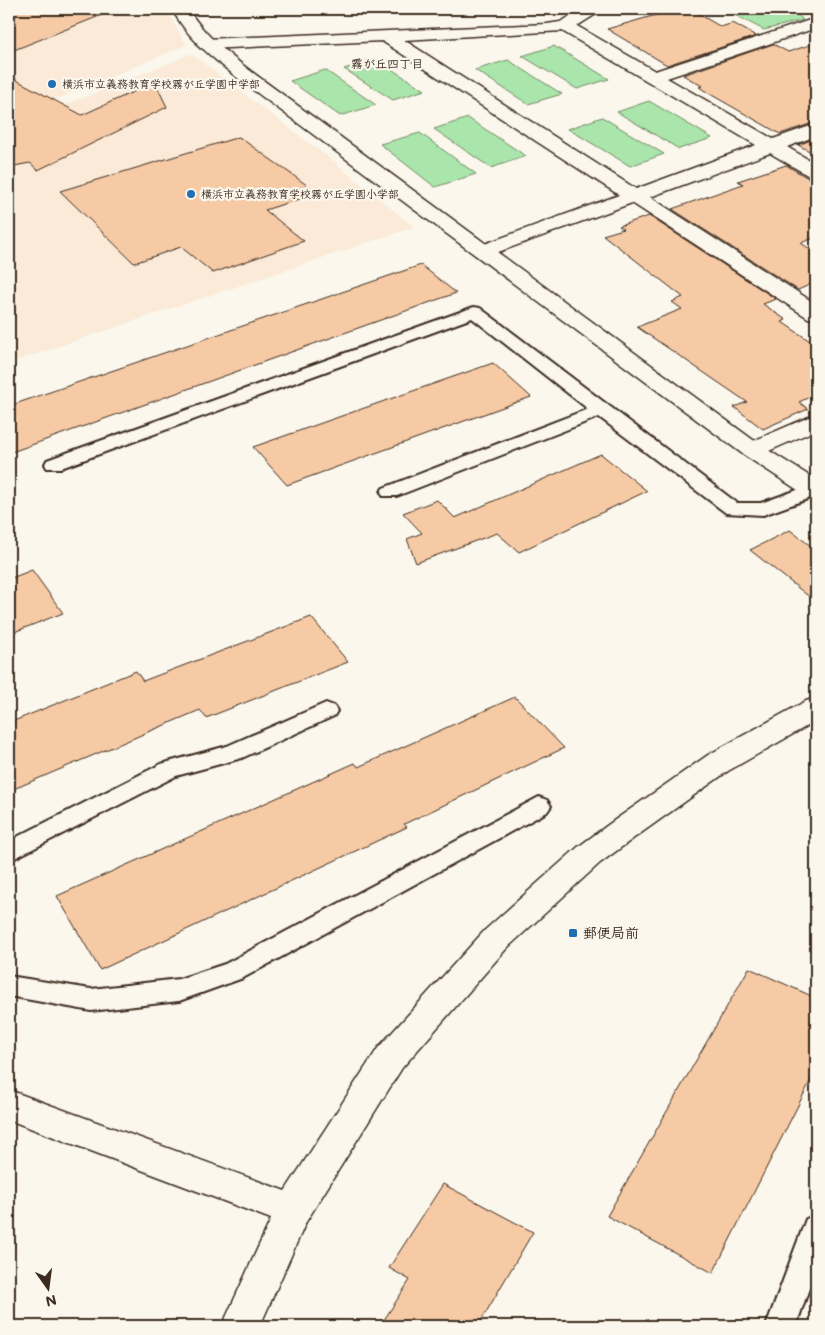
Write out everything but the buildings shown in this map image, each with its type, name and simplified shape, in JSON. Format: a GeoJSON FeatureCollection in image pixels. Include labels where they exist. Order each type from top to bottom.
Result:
{"type":"FeatureCollection","features":[{"type":"Feature","properties":{"kind":"street"},"geometry":{"type":"LineString","coordinates":[[180,9],[193,30],[206,44],[486,250],[752,450],[815,491]]}},
{"type":"Feature","properties":{"kind":"street"},"geometry":{"type":"LineString","coordinates":[[206,44],[565,26],[596,9]]}},
{"type":"Feature","properties":{"kind":"street"},"geometry":{"type":"LineString","coordinates":[[810,9],[816,15]]}},
{"type":"Feature","properties":{"kind":"street"},"geometry":{"type":"LineString","coordinates":[[653,77],[816,23]]}},
{"type":"Feature","properties":{"kind":"street"},"geometry":{"type":"LineString","coordinates":[[565,26],[816,172]]}},
{"type":"Feature","properties":{"kind":"street"},"geometry":{"type":"LineString","coordinates":[[384,35],[816,313]]}},
{"type":"Feature","properties":{"kind":"street"},"geometry":{"type":"LineString","coordinates":[[486,250],[816,130]]}},
{"type":"Feature","properties":{"kind":"street"},"geometry":{"type":"LineString","coordinates":[[752,450],[816,421]]}},
{"type":"Feature","properties":{"kind":"street"},"geometry":{"type":"LineString","coordinates":[[242,1326],[293,1211],[390,1058],[496,939],[588,856],[623,830],[718,764],[816,708]]}},
{"type":"Feature","properties":{"kind":"street"},"geometry":{"type":"LineString","coordinates":[[9,1105],[293,1211]]}},
{"type":"Feature","properties":{"kind":"lane"},"geometry":{"type":"LineString","coordinates":[[54,464],[474,312],[733,509],[763,509],[815,491]]}},
{"type":"Feature","properties":{"kind":"lane"},"geometry":{"type":"LineString","coordinates":[[390,492],[601,410]]}},
{"type":"Feature","properties":{"kind":"lane"},"geometry":{"type":"LineString","coordinates":[[9,852],[169,770],[234,752],[326,710]]}},
{"type":"Feature","properties":{"kind":"lane"},"geometry":{"type":"LineString","coordinates":[[9,986],[91,1000],[179,990],[234,971],[539,806]]}},
{"type":"Feature","properties":{"kind":"lane"},"geometry":{"type":"LineString","coordinates":[[781,1326],[816,1228]]}},
{"type":"Feature","properties":{"kind":"shaded area","name":"横浜市立義務教育学校霧が丘学園中学部"},"geometry":{"type":"Polygon","coordinates":[[[9,9],[166,9],[186,45],[9,119],[9,9]]]}},
{"type":"Feature","properties":{"kind":"shaded area","name":"横浜市立義務教育学校霧が丘学園小学部"},"geometry":{"type":"Polygon","coordinates":[[[191,54],[333,161],[414,227],[9,363],[9,128],[191,54]]]}},
{"type":"Feature","properties":{"kind":"green space"},"geometry":{"type":"Polygon","coordinates":[[[723,9],[793,9],[803,20],[764,30],[723,9]]]}},
{"type":"Feature","properties":{"kind":"green space"},"geometry":{"type":"Polygon","coordinates":[[[554,46],[609,79],[577,89],[522,56],[554,46]]]}},
{"type":"Feature","properties":{"kind":"green space"},"geometry":{"type":"Polygon","coordinates":[[[375,59],[425,90],[393,100],[344,69],[375,59]]]}},
{"type":"Feature","properties":{"kind":"green space"},"geometry":{"type":"Polygon","coordinates":[[[508,60],[562,94],[528,104],[475,70],[508,60]]]}},
{"type":"Feature","properties":{"kind":"green space"},"geometry":{"type":"Polygon","coordinates":[[[325,70],[376,105],[340,116],[290,81],[325,70]]]}},
{"type":"Feature","properties":{"kind":"green space"},"geometry":{"type":"Polygon","coordinates":[[[649,101],[712,138],[679,149],[617,112],[649,101]]]}},
{"type":"Feature","properties":{"kind":"green space"},"geometry":{"type":"Polygon","coordinates":[[[602,117],[664,154],[630,166],[568,129],[602,117]]]}},
{"type":"Feature","properties":{"kind":"green space"},"geometry":{"type":"Polygon","coordinates":[[[468,118],[526,156],[491,168],[434,129],[468,118]]]}},
{"type":"Feature","properties":{"kind":"green space"},"geometry":{"type":"Polygon","coordinates":[[[420,133],[476,174],[435,187],[380,144],[420,133]]]}},
{"type":"Feature","properties":{"kind":"place","name":"横浜市立義務教育学校霧が丘学園中学部"},"geometry":{"type":"Point","coordinates":[52,84]}},
{"type":"Feature","properties":{"kind":"place","name":"横浜市立義務教育学校霧が丘学園小学部"},"geometry":{"type":"Point","coordinates":[191,194]}},
{"type":"Feature","properties":{"kind":"place","name":"郵便局前"},"geometry":{"type":"Point","coordinates":[573,933]}},
{"type":"Feature","properties":{"kind":"district","name":"霧が丘四丁目"},"geometry":{"type":"Point","coordinates":[387,64]}}]}
